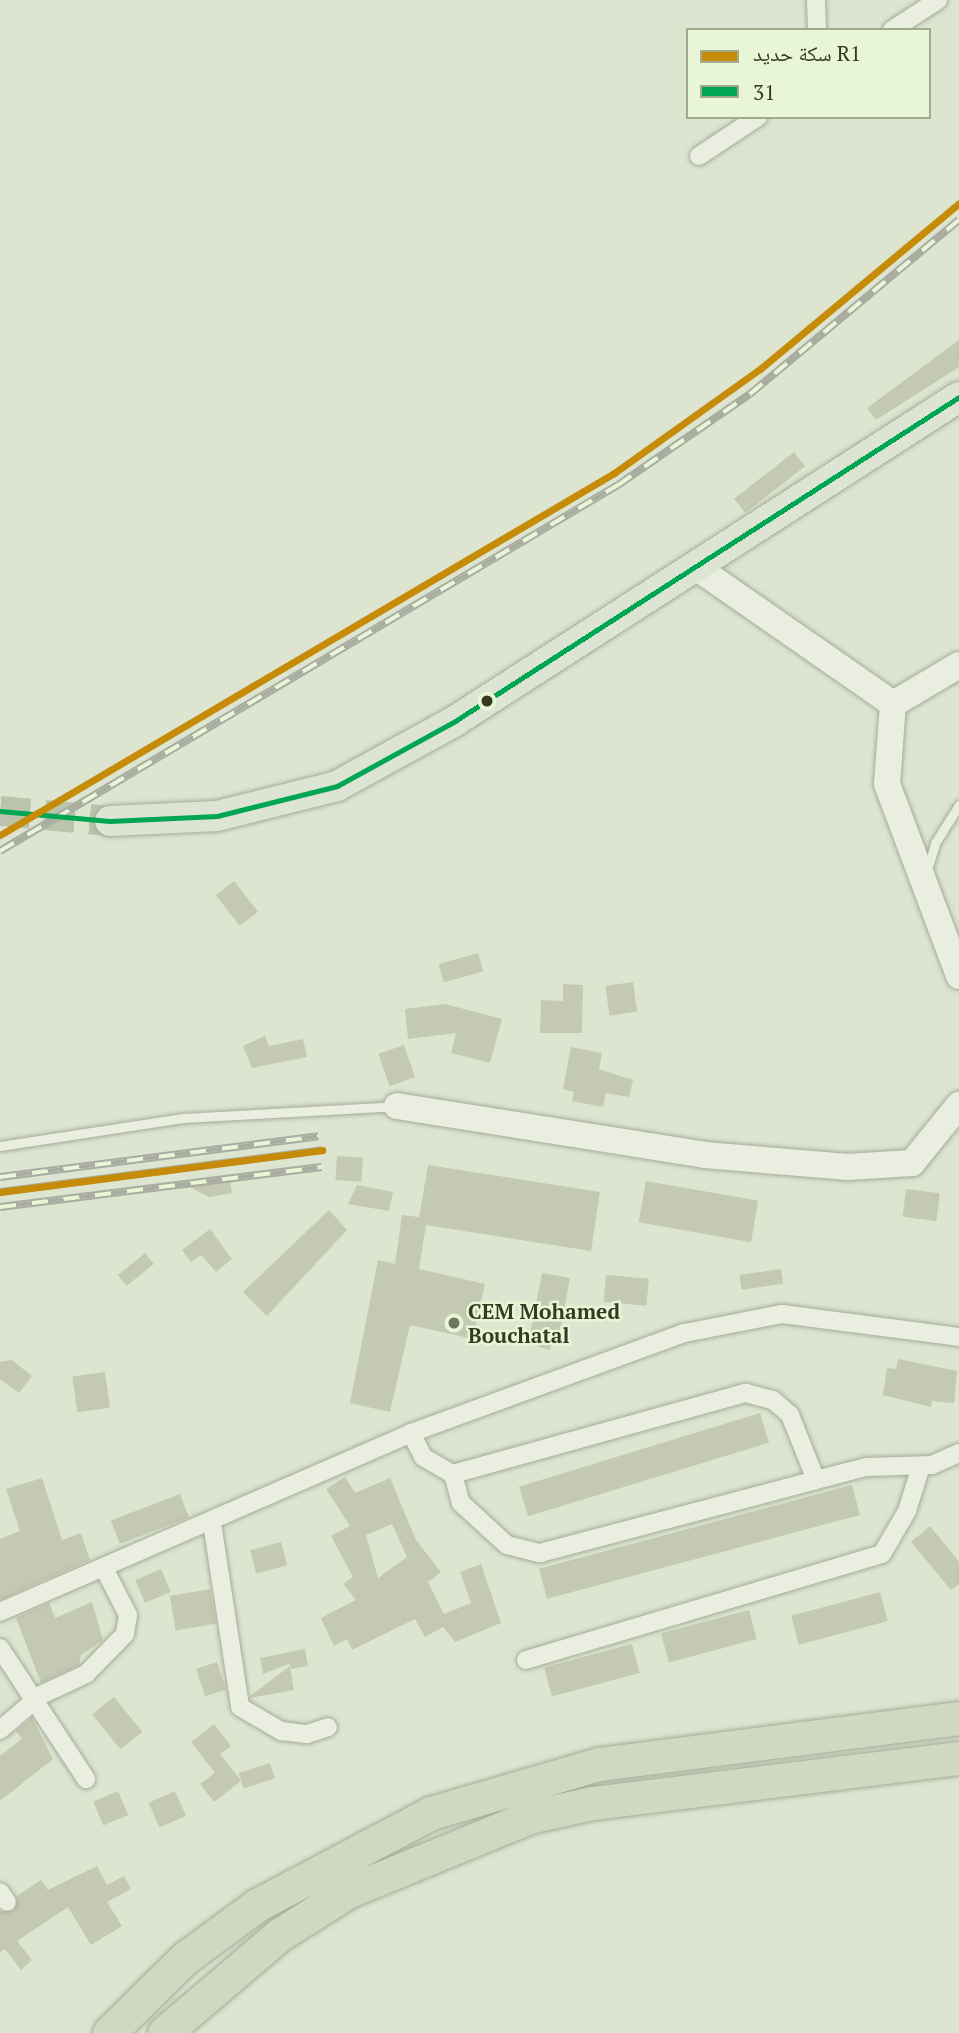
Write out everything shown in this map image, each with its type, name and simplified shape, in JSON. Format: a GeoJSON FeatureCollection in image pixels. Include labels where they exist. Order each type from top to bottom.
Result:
{"type":"FeatureCollection","features":[{"type":"Feature","properties":{"kind":"highway"},"geometry":{"type":"LineString","coordinates":[[109,2033],[184,1958],[257,1905],[431,1813],[599,1764],[959,1718]]}},
{"type":"Feature","properties":{"kind":"highway"},"geometry":{"type":"LineString","coordinates":[[164,2033],[279,1935],[349,1891],[529,1817],[592,1802],[959,1758]]}},
{"type":"Feature","properties":{"kind":"main road"},"geometry":{"type":"LineString","coordinates":[[110,821],[217,816],[337,786],[455,721],[959,397]]}},
{"type":"Feature","properties":{"kind":"street"},"geometry":{"type":"LineString","coordinates":[[816,0],[817,28]]}},
{"type":"Feature","properties":{"kind":"street"},"geometry":{"type":"LineString","coordinates":[[895,28],[938,0]]}},
{"type":"Feature","properties":{"kind":"street"},"geometry":{"type":"LineString","coordinates":[[699,156],[755,119]]}},
{"type":"Feature","properties":{"kind":"street"},"geometry":{"type":"LineString","coordinates":[[696,567],[893,704]]}},
{"type":"Feature","properties":{"kind":"street"},"geometry":{"type":"LineString","coordinates":[[893,704],[959,664]]}},
{"type":"Feature","properties":{"kind":"street"},"geometry":{"type":"LineString","coordinates":[[893,704],[887,784],[959,976]]}},
{"type":"Feature","properties":{"kind":"street"},"geometry":{"type":"LineString","coordinates":[[397,1106],[705,1155],[847,1167],[912,1163],[959,1105]]}},
{"type":"Feature","properties":{"kind":"street"},"geometry":{"type":"LineString","coordinates":[[0,1612],[212,1523],[411,1433],[685,1333],[782,1314],[959,1337]]}},
{"type":"Feature","properties":{"kind":"street"},"geometry":{"type":"LineString","coordinates":[[411,1433],[423,1457],[453,1474],[746,1393],[773,1400],[790,1415],[816,1480]]}},
{"type":"Feature","properties":{"kind":"street"},"geometry":{"type":"LineString","coordinates":[[453,1474],[461,1503],[506,1545],[540,1553],[866,1467],[921,1466],[959,1453]]}},
{"type":"Feature","properties":{"kind":"street"},"geometry":{"type":"LineString","coordinates":[[526,1660],[882,1554],[908,1511],[921,1466]]}},
{"type":"Feature","properties":{"kind":"street"},"geometry":{"type":"LineString","coordinates":[[212,1523],[240,1707],[281,1731],[307,1734],[328,1727]]}},
{"type":"Feature","properties":{"kind":"street"},"geometry":{"type":"LineString","coordinates":[[0,1730],[36,1700],[86,1674],[125,1634],[128,1615],[104,1568]]}},
{"type":"Feature","properties":{"kind":"street"},"geometry":{"type":"LineString","coordinates":[[0,1648],[86,1779]]}},
{"type":"Feature","properties":{"kind":"lane"},"geometry":{"type":"LineString","coordinates":[[923,882],[935,843],[959,805]]}},
{"type":"Feature","properties":{"kind":"lane"},"geometry":{"type":"LineString","coordinates":[[0,1146],[183,1118],[397,1106]]}},
{"type":"Feature","properties":{"kind":"building"},"geometry":{"type":"Polygon","coordinates":[[[959,340],[959,367],[876,420],[867,408],[959,340]]]}},
{"type":"Feature","properties":{"kind":"building"},"geometry":{"type":"Polygon","coordinates":[[[794,452],[805,466],[745,513],[734,499],[794,452]]]}},
{"type":"Feature","properties":{"kind":"building"},"geometry":{"type":"Polygon","coordinates":[[[234,881],[258,912],[240,926],[216,895],[234,881]]]}},
{"type":"Feature","properties":{"kind":"building"},"geometry":{"type":"Polygon","coordinates":[[[478,953],[483,971],[444,983],[439,964],[478,953]]]}},
{"type":"Feature","properties":{"kind":"building"},"geometry":{"type":"Polygon","coordinates":[[[633,982],[637,1012],[609,1016],[605,986],[633,982]]]}},
{"type":"Feature","properties":{"kind":"building"},"geometry":{"type":"Polygon","coordinates":[[[563,984],[583,985],[582,1033],[540,1033],[541,1000],[563,1001],[563,984]]]}},
{"type":"Feature","properties":{"kind":"building"},"geometry":{"type":"Polygon","coordinates":[[[445,1004],[502,1019],[490,1063],[451,1053],[456,1033],[408,1039],[405,1009],[445,1004]]]}},
{"type":"Feature","properties":{"kind":"building"},"geometry":{"type":"Polygon","coordinates":[[[265,1036],[269,1046],[303,1039],[307,1057],[252,1068],[243,1046],[265,1036]]]}},
{"type":"Feature","properties":{"kind":"building"},"geometry":{"type":"Polygon","coordinates":[[[404,1045],[415,1077],[390,1086],[378,1054],[404,1045]]]}},
{"type":"Feature","properties":{"kind":"building"},"geometry":{"type":"Polygon","coordinates":[[[571,1047],[602,1053],[599,1069],[633,1080],[629,1097],[606,1093],[603,1107],[572,1101],[574,1092],[563,1089],[571,1047]]]}},
{"type":"Feature","properties":{"kind":"building"},"geometry":{"type":"Polygon","coordinates":[[[337,1156],[363,1158],[361,1182],[335,1180],[337,1156]]]}},
{"type":"Feature","properties":{"kind":"building"},"geometry":{"type":"Polygon","coordinates":[[[428,1165],[600,1192],[591,1251],[426,1225],[419,1269],[485,1284],[473,1339],[410,1325],[390,1412],[350,1403],[378,1260],[395,1264],[402,1215],[419,1217],[428,1165]]]}},
{"type":"Feature","properties":{"kind":"building"},"geometry":{"type":"Polygon","coordinates":[[[230,1179],[232,1193],[209,1197],[186,1185],[230,1179]]]}},
{"type":"Feature","properties":{"kind":"building"},"geometry":{"type":"Polygon","coordinates":[[[646,1181],[758,1201],[751,1242],[639,1222],[646,1181]]]}},
{"type":"Feature","properties":{"kind":"building"},"geometry":{"type":"Polygon","coordinates":[[[357,1185],[393,1192],[389,1211],[348,1204],[357,1185]]]}},
{"type":"Feature","properties":{"kind":"building"},"geometry":{"type":"Polygon","coordinates":[[[906,1189],[940,1193],[936,1221],[903,1217],[906,1189]]]}},
{"type":"Feature","properties":{"kind":"building"},"geometry":{"type":"Polygon","coordinates":[[[329,1210],[347,1230],[267,1316],[243,1292],[329,1210]]]}},
{"type":"Feature","properties":{"kind":"building"},"geometry":{"type":"Polygon","coordinates":[[[210,1229],[232,1259],[216,1272],[201,1255],[191,1262],[182,1250],[210,1229]]]}},
{"type":"Feature","properties":{"kind":"building"},"geometry":{"type":"Polygon","coordinates":[[[145,1253],[154,1264],[127,1286],[118,1275],[145,1253]]]}},
{"type":"Feature","properties":{"kind":"building"},"geometry":{"type":"Polygon","coordinates":[[[781,1269],[783,1284],[741,1290],[739,1275],[781,1269]]]}},
{"type":"Feature","properties":{"kind":"building"},"geometry":{"type":"Polygon","coordinates":[[[542,1273],[570,1278],[559,1338],[553,1337],[550,1350],[528,1344],[542,1273]]]}},
{"type":"Feature","properties":{"kind":"building"},"geometry":{"type":"Polygon","coordinates":[[[606,1275],[649,1279],[646,1306],[604,1302],[606,1275]]]}},
{"type":"Feature","properties":{"kind":"building"},"geometry":{"type":"Polygon","coordinates":[[[898,1359],[957,1371],[954,1403],[932,1401],[931,1407],[883,1395],[887,1368],[896,1369],[898,1359]]]}},
{"type":"Feature","properties":{"kind":"building"},"geometry":{"type":"Polygon","coordinates":[[[12,1360],[32,1376],[19,1393],[0,1379],[0,1362],[12,1360]]]}},
{"type":"Feature","properties":{"kind":"building"},"geometry":{"type":"Polygon","coordinates":[[[105,1372],[110,1408],[77,1412],[72,1377],[105,1372]]]}},
{"type":"Feature","properties":{"kind":"building"},"geometry":{"type":"Polygon","coordinates":[[[760,1413],[769,1443],[528,1516],[519,1487],[760,1413]]]}},
{"type":"Feature","properties":{"kind":"building"},"geometry":{"type":"Polygon","coordinates":[[[345,1477],[355,1493],[390,1478],[416,1540],[441,1572],[428,1582],[444,1614],[471,1603],[460,1572],[481,1564],[501,1623],[455,1642],[443,1627],[425,1637],[415,1619],[352,1650],[347,1639],[334,1646],[321,1618],[356,1600],[343,1584],[353,1577],[331,1536],[350,1526],[326,1489],[345,1477]],[[392,1524],[366,1535],[378,1578],[407,1557],[392,1524]]]}},
{"type":"Feature","properties":{"kind":"building"},"geometry":{"type":"Polygon","coordinates":[[[42,1478],[62,1540],[81,1533],[90,1560],[0,1600],[0,1539],[20,1531],[6,1489],[42,1478]]]}},
{"type":"Feature","properties":{"kind":"building"},"geometry":{"type":"Polygon","coordinates":[[[852,1485],[860,1515],[547,1599],[539,1569],[852,1485]]]}},
{"type":"Feature","properties":{"kind":"building"},"geometry":{"type":"Polygon","coordinates":[[[180,1494],[189,1517],[120,1544],[111,1521],[180,1494]]]}},
{"type":"Feature","properties":{"kind":"building"},"geometry":{"type":"Polygon","coordinates":[[[930,1526],[959,1562],[959,1584],[951,1590],[911,1542],[930,1526]]]}},
{"type":"Feature","properties":{"kind":"building"},"geometry":{"type":"Polygon","coordinates":[[[281,1542],[287,1565],[256,1573],[250,1550],[281,1542]]]}},
{"type":"Feature","properties":{"kind":"building"},"geometry":{"type":"Polygon","coordinates":[[[161,1569],[171,1592],[145,1603],[135,1580],[161,1569]]]}},
{"type":"Feature","properties":{"kind":"building"},"geometry":{"type":"Polygon","coordinates":[[[210,1589],[216,1623],[176,1631],[170,1596],[210,1589]]]}},
{"type":"Feature","properties":{"kind":"building"},"geometry":{"type":"Polygon","coordinates":[[[880,1592],[888,1621],[799,1645],[791,1616],[880,1592]]]}},
{"type":"Feature","properties":{"kind":"building"},"geometry":{"type":"Polygon","coordinates":[[[92,1602],[103,1640],[81,1655],[79,1665],[41,1683],[16,1618],[49,1603],[55,1618],[92,1602]]]}},
{"type":"Feature","properties":{"kind":"building"},"geometry":{"type":"Polygon","coordinates":[[[749,1610],[757,1639],[669,1663],[661,1634],[749,1610]]]}},
{"type":"Feature","properties":{"kind":"building"},"geometry":{"type":"Polygon","coordinates":[[[632,1644],[640,1673],[552,1697],[544,1668],[632,1644]]]}},
{"type":"Feature","properties":{"kind":"building"},"geometry":{"type":"Polygon","coordinates":[[[305,1649],[308,1666],[292,1669],[289,1664],[263,1674],[260,1658],[305,1649]]]}},
{"type":"Feature","properties":{"kind":"building"},"geometry":{"type":"Polygon","coordinates":[[[217,1662],[226,1690],[205,1696],[196,1669],[217,1662]]]}},
{"type":"Feature","properties":{"kind":"building"},"geometry":{"type":"Polygon","coordinates":[[[290,1666],[294,1690],[250,1698],[250,1696],[290,1666]]]}},
{"type":"Feature","properties":{"kind":"building"},"geometry":{"type":"Polygon","coordinates":[[[114,1697],[142,1732],[121,1750],[92,1715],[114,1697]]]}},
{"type":"Feature","properties":{"kind":"building"},"geometry":{"type":"Polygon","coordinates":[[[32,1718],[53,1759],[0,1801],[0,1756],[22,1739],[16,1731],[32,1718]]]}},
{"type":"Feature","properties":{"kind":"building"},"geometry":{"type":"Polygon","coordinates":[[[214,1724],[231,1746],[220,1754],[241,1781],[214,1802],[200,1784],[215,1773],[191,1742],[214,1724]]]}},
{"type":"Feature","properties":{"kind":"building"},"geometry":{"type":"Polygon","coordinates":[[[270,1763],[275,1778],[244,1788],[239,1773],[270,1763]]]}},
{"type":"Feature","properties":{"kind":"building"},"geometry":{"type":"Polygon","coordinates":[[[118,1791],[128,1815],[103,1825],[93,1802],[118,1791]]]}},
{"type":"Feature","properties":{"kind":"building"},"geometry":{"type":"Polygon","coordinates":[[[175,1791],[186,1816],[159,1827],[149,1803],[175,1791]]]}},
{"type":"Feature","properties":{"kind":"building"},"geometry":{"type":"Polygon","coordinates":[[[97,1866],[107,1885],[124,1876],[131,1889],[107,1902],[122,1926],[91,1945],[68,1907],[17,1941],[32,1960],[21,1970],[5,1949],[0,1952],[0,1911],[14,1911],[17,1896],[41,1880],[48,1890],[97,1866]]]}},
{"type":"Feature","properties":{"kind":"tunnel"},"geometry":{"type":"LineString","coordinates":[[0,811],[110,821]]}},
{"type":"Feature","properties":{"kind":"railway"},"geometry":{"type":"LineString","coordinates":[[0,851],[618,485],[750,394],[959,220]]}},
{"type":"Feature","properties":{"kind":"railway"},"geometry":{"type":"LineString","coordinates":[[0,1177],[318,1136]]}},
{"type":"Feature","properties":{"kind":"railway"},"geometry":{"type":"LineString","coordinates":[[0,1192],[322,1150]]}},
{"type":"Feature","properties":{"kind":"railway"},"geometry":{"type":"LineString","coordinates":[[0,1207],[322,1167]]}},
{"type":"Feature","properties":{"kind":"rail line","name":"R1"},"geometry":{"type":"LineString","coordinates":[[0,835],[614,473],[760,369],[959,203]]}},
{"type":"Feature","properties":{"kind":"rail line","name":"R1"},"geometry":{"type":"LineString","coordinates":[[0,1192],[322,1150]]}},
{"type":"Feature","properties":{"kind":"transit line","name":"31"},"geometry":{"type":"LineString","coordinates":[[0,811],[110,821],[217,816],[337,786],[455,721],[959,397]]}},
{"type":"Feature","properties":{"kind":"place","name":"CEM Mohamed Bouchatal"},"geometry":{"type":"Point","coordinates":[454,1323]}}]}
